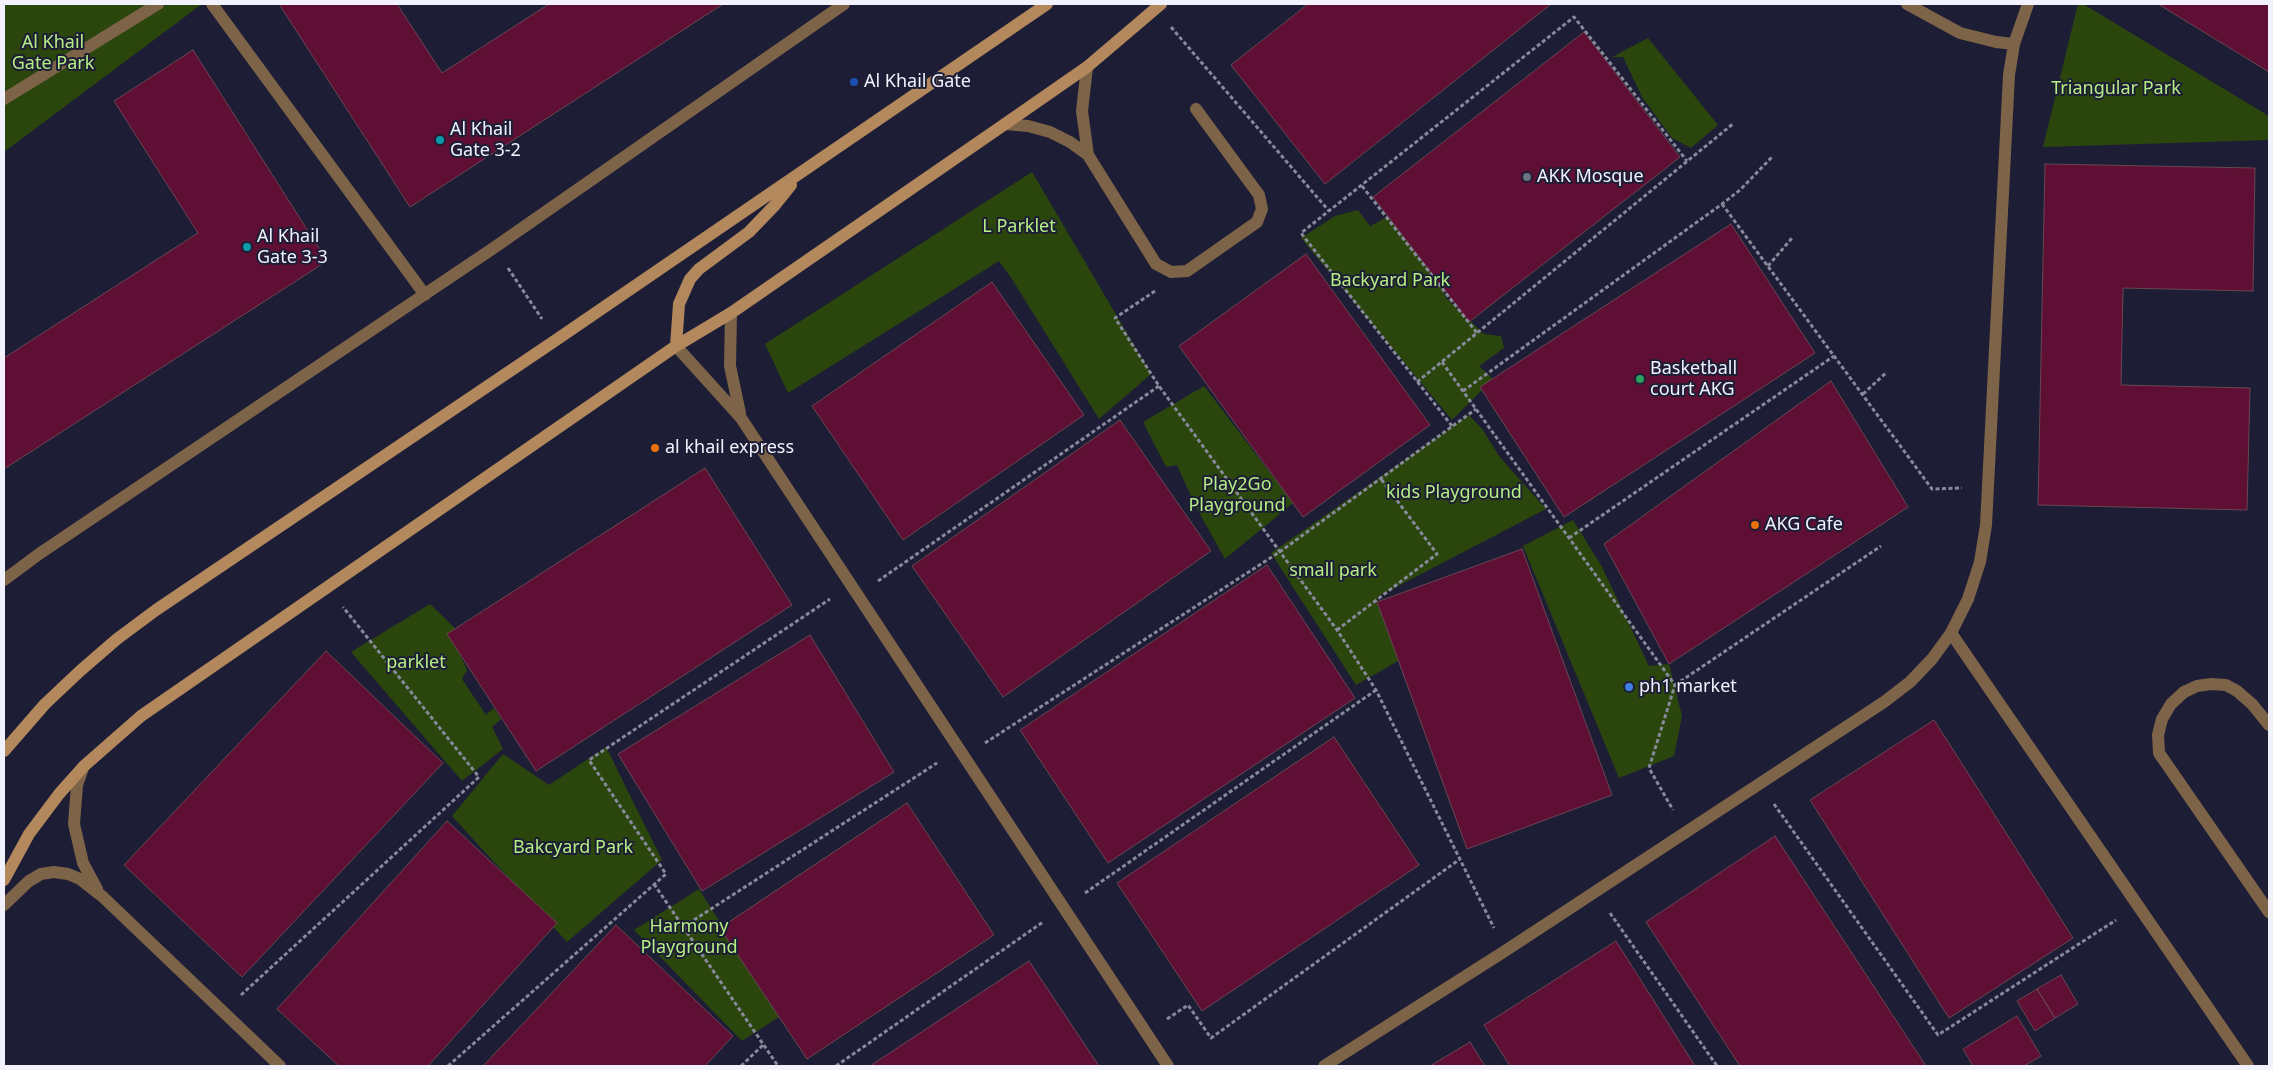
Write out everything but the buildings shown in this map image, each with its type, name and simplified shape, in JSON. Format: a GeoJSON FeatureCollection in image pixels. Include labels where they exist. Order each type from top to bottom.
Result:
{"type":"FeatureCollection","features":[{"type":"Feature","properties":{"kind":"street"},"geometry":{"type":"LineString","coordinates":[[4,99],[158,4]]}},
{"type":"Feature","properties":{"kind":"street"},"geometry":{"type":"LineString","coordinates":[[212,4],[424,295]]}},
{"type":"Feature","properties":{"kind":"street"},"geometry":{"type":"LineString","coordinates":[[4,580],[55,543],[495,247],[844,4]]}},
{"type":"Feature","properties":{"kind":"street"},"geometry":{"type":"LineString","coordinates":[[4,751],[45,704],[80,671],[117,639],[156,610],[1048,4]]}},
{"type":"Feature","properties":{"kind":"street"},"geometry":{"type":"LineString","coordinates":[[1907,4],[1960,33],[1996,42],[2014,44]]}},
{"type":"Feature","properties":{"kind":"street"},"geometry":{"type":"LineString","coordinates":[[1324,1066],[1505,951],[1897,692],[1932,659],[1951,632],[1968,599],[1980,562],[1986,525],[2009,75],[2014,44],[2028,4]]}},
{"type":"Feature","properties":{"kind":"street"},"geometry":{"type":"LineString","coordinates":[[4,880],[29,834],[59,794],[84,766],[141,716],[676,346],[731,313],[1087,67],[1158,6]]}},
{"type":"Feature","properties":{"kind":"street"},"geometry":{"type":"LineString","coordinates":[[1087,67],[1082,111],[1088,155]]}},
{"type":"Feature","properties":{"kind":"street"},"geometry":{"type":"LineString","coordinates":[[1005,124],[1028,126],[1050,132],[1070,142],[1088,155],[1156,264],[1171,272],[1187,271],[1257,222],[1262,209],[1259,195],[1196,109]]}},
{"type":"Feature","properties":{"kind":"street"},"geometry":{"type":"LineString","coordinates":[[798,175],[776,205],[749,232],[699,269],[690,279],[679,304],[676,346],[741,418],[1168,1066]]}},
{"type":"Feature","properties":{"kind":"street"},"geometry":{"type":"LineString","coordinates":[[731,313],[730,366],[741,418]]}},
{"type":"Feature","properties":{"kind":"street"},"geometry":{"type":"LineString","coordinates":[[1951,632],[2248,1066]]}},
{"type":"Feature","properties":{"kind":"street"},"geometry":{"type":"LineString","coordinates":[[2269,725],[2252,704],[2238,691],[2226,685],[2211,684],[2197,686],[2184,692],[2171,704],[2162,719],[2158,735],[2159,753],[2269,912]]}},
{"type":"Feature","properties":{"kind":"street"},"geometry":{"type":"LineString","coordinates":[[84,766],[77,785],[74,805],[77,844],[87,872],[103,897]]}},
{"type":"Feature","properties":{"kind":"street"},"geometry":{"type":"LineString","coordinates":[[4,905],[29,881],[41,874],[54,872],[68,874],[80,879],[103,897],[280,1066]]}},
{"type":"Feature","properties":{"kind":"path"},"geometry":{"type":"LineString","coordinates":[[1158,6],[1329,211]]}},
{"type":"Feature","properties":{"kind":"path"},"geometry":{"type":"LineString","coordinates":[[1452,426],[1301,233],[1574,17],[1687,161]]}},
{"type":"Feature","properties":{"kind":"path"},"geometry":{"type":"LineString","coordinates":[[1418,382],[1734,123]]}},
{"type":"Feature","properties":{"kind":"path"},"geometry":{"type":"LineString","coordinates":[[1464,391],[1722,204],[1751,179],[1773,156]]}},
{"type":"Feature","properties":{"kind":"path"},"geometry":{"type":"LineString","coordinates":[[1362,186],[1477,333]]}},
{"type":"Feature","properties":{"kind":"path"},"geometry":{"type":"LineString","coordinates":[[1722,204],[1932,489],[1988,486]]}},
{"type":"Feature","properties":{"kind":"path"},"geometry":{"type":"LineString","coordinates":[[1768,266],[1792,238]]}},
{"type":"Feature","properties":{"kind":"path"},"geometry":{"type":"LineString","coordinates":[[495,247],[556,340]]}},
{"type":"Feature","properties":{"kind":"path"},"geometry":{"type":"LineString","coordinates":[[1187,271],[1115,318],[1159,386],[1282,551],[1376,690],[1505,951]]}},
{"type":"Feature","properties":{"kind":"path"},"geometry":{"type":"LineString","coordinates":[[1570,538],[1834,356]]}},
{"type":"Feature","properties":{"kind":"path"},"geometry":{"type":"LineString","coordinates":[[1442,362],[1676,685]]}},
{"type":"Feature","properties":{"kind":"path"},"geometry":{"type":"LineString","coordinates":[[1863,394],[1887,372]]}},
{"type":"Feature","properties":{"kind":"path"},"geometry":{"type":"LineString","coordinates":[[448,1066],[666,874],[589,760],[854,590],[1159,386]]}},
{"type":"Feature","properties":{"kind":"path"},"geometry":{"type":"LineString","coordinates":[[683,927],[1282,551],[1476,409]]}},
{"type":"Feature","properties":{"kind":"path"},"geometry":{"type":"LineString","coordinates":[[1337,630],[1437,554],[1381,479]]}},
{"type":"Feature","properties":{"kind":"path"},"geometry":{"type":"LineString","coordinates":[[1686,832],[1649,768],[1676,685],[1881,546]]}},
{"type":"Feature","properties":{"kind":"path"},"geometry":{"type":"LineString","coordinates":[[224,1011],[479,777],[327,587]]}},
{"type":"Feature","properties":{"kind":"path"},"geometry":{"type":"LineString","coordinates":[[836,1066],[1376,690]]}},
{"type":"Feature","properties":{"kind":"path"},"geometry":{"type":"LineString","coordinates":[[1760,784],[1938,1036],[2138,906]]}},
{"type":"Feature","properties":{"kind":"path"},"geometry":{"type":"LineString","coordinates":[[1146,1034],[1188,1005],[1211,1038],[1460,859]]}},
{"type":"Feature","properties":{"kind":"path"},"geometry":{"type":"LineString","coordinates":[[654,884],[778,1066]]}},
{"type":"Feature","properties":{"kind":"path"},"geometry":{"type":"LineString","coordinates":[[1595,892],[1717,1066]]}},
{"type":"Feature","properties":{"kind":"path"},"geometry":{"type":"LineString","coordinates":[[740,1066],[763,1045]]}},
{"type":"Feature","properties":{"kind":"green space","name":"Al Khail Gate Park"},"geometry":{"type":"Polygon","coordinates":[[[4,4],[202,4],[4,152],[4,4]]]}},
{"type":"Feature","properties":{"kind":"green space","name":"Triangular Park"},"geometry":{"type":"Polygon","coordinates":[[[2078,4],[2083,4],[2269,116],[2269,140],[2043,147],[2078,4]]]}},
{"type":"Feature","properties":{"kind":"green space"},"geometry":{"type":"Polygon","coordinates":[[[1648,38],[1718,125],[1691,148],[1672,138],[1642,97],[1623,57],[1612,57],[1648,38]]]}},
{"type":"Feature","properties":{"kind":"green space","name":"L Parklet"},"geometry":{"type":"Polygon","coordinates":[[[1032,172],[1151,374],[1099,419],[999,261],[788,393],[765,344],[1032,172]]]}},
{"type":"Feature","properties":{"kind":"green space","name":"Backyard Park"},"geometry":{"type":"Polygon","coordinates":[[[1358,210],[1370,226],[1389,216],[1430,265],[1447,299],[1484,334],[1501,336],[1504,348],[1479,366],[1493,379],[1452,420],[1301,238],[1335,216],[1358,210]]]}},
{"type":"Feature","properties":{"kind":"green space","name":"Play2Go Playground"},"geometry":{"type":"Polygon","coordinates":[[[1204,386],[1293,503],[1225,559],[1196,507],[1177,465],[1166,467],[1143,422],[1204,386]]]}},
{"type":"Feature","properties":{"kind":"green space"},"geometry":{"type":"Polygon","coordinates":[[[1469,415],[1483,430],[1499,456],[1546,509],[1377,597],[1398,661],[1356,685],[1271,553],[1469,415]]]}},
{"type":"Feature","properties":{"kind":"green space"},"geometry":{"type":"Polygon","coordinates":[[[1573,520],[1602,567],[1649,666],[1669,664],[1682,716],[1674,756],[1619,778],[1523,546],[1573,520]]]}},
{"type":"Feature","properties":{"kind":"green space","name":"parklet"},"geometry":{"type":"Polygon","coordinates":[[[430,604],[462,635],[455,643],[467,670],[462,679],[486,715],[494,708],[501,719],[492,727],[503,749],[462,781],[351,652],[430,604]]]}},
{"type":"Feature","properties":{"kind":"green space","name":"Bakcyard Park"},"geometry":{"type":"Polygon","coordinates":[[[606,747],[662,860],[567,942],[452,816],[503,754],[549,785],[606,747]]]}},
{"type":"Feature","properties":{"kind":"green space","name":"Harmony Playground"},"geometry":{"type":"Polygon","coordinates":[[[699,889],[779,1017],[742,1041],[634,930],[699,889]]]}},
{"type":"Feature","properties":{"kind":"place","name":"Al Khail Gate"},"geometry":{"type":"Point","coordinates":[854,82]}},
{"type":"Feature","properties":{"kind":"place","name":"Al Khail Gate 3-2"},"geometry":{"type":"Point","coordinates":[440,140]}},
{"type":"Feature","properties":{"kind":"place","name":"AKK Mosque"},"geometry":{"type":"Point","coordinates":[1527,177]}},
{"type":"Feature","properties":{"kind":"place","name":"Al Khail Gate 3-3"},"geometry":{"type":"Point","coordinates":[247,247]}},
{"type":"Feature","properties":{"kind":"place","name":"Basketball court AKG"},"geometry":{"type":"Point","coordinates":[1640,379]}},
{"type":"Feature","properties":{"kind":"place","name":"al khail express"},"geometry":{"type":"Point","coordinates":[655,448]}},
{"type":"Feature","properties":{"kind":"place","name":"AKG Cafe"},"geometry":{"type":"Point","coordinates":[1755,525]}},
{"type":"Feature","properties":{"kind":"place","name":"ph1 market"},"geometry":{"type":"Point","coordinates":[1629,687]}},
{"type":"Feature","properties":{"kind":"park label","name":"kids Playground"},"geometry":{"type":"Point","coordinates":[1454,493]}},
{"type":"Feature","properties":{"kind":"park label","name":"small park"},"geometry":{"type":"Point","coordinates":[1333,571]}}]}
